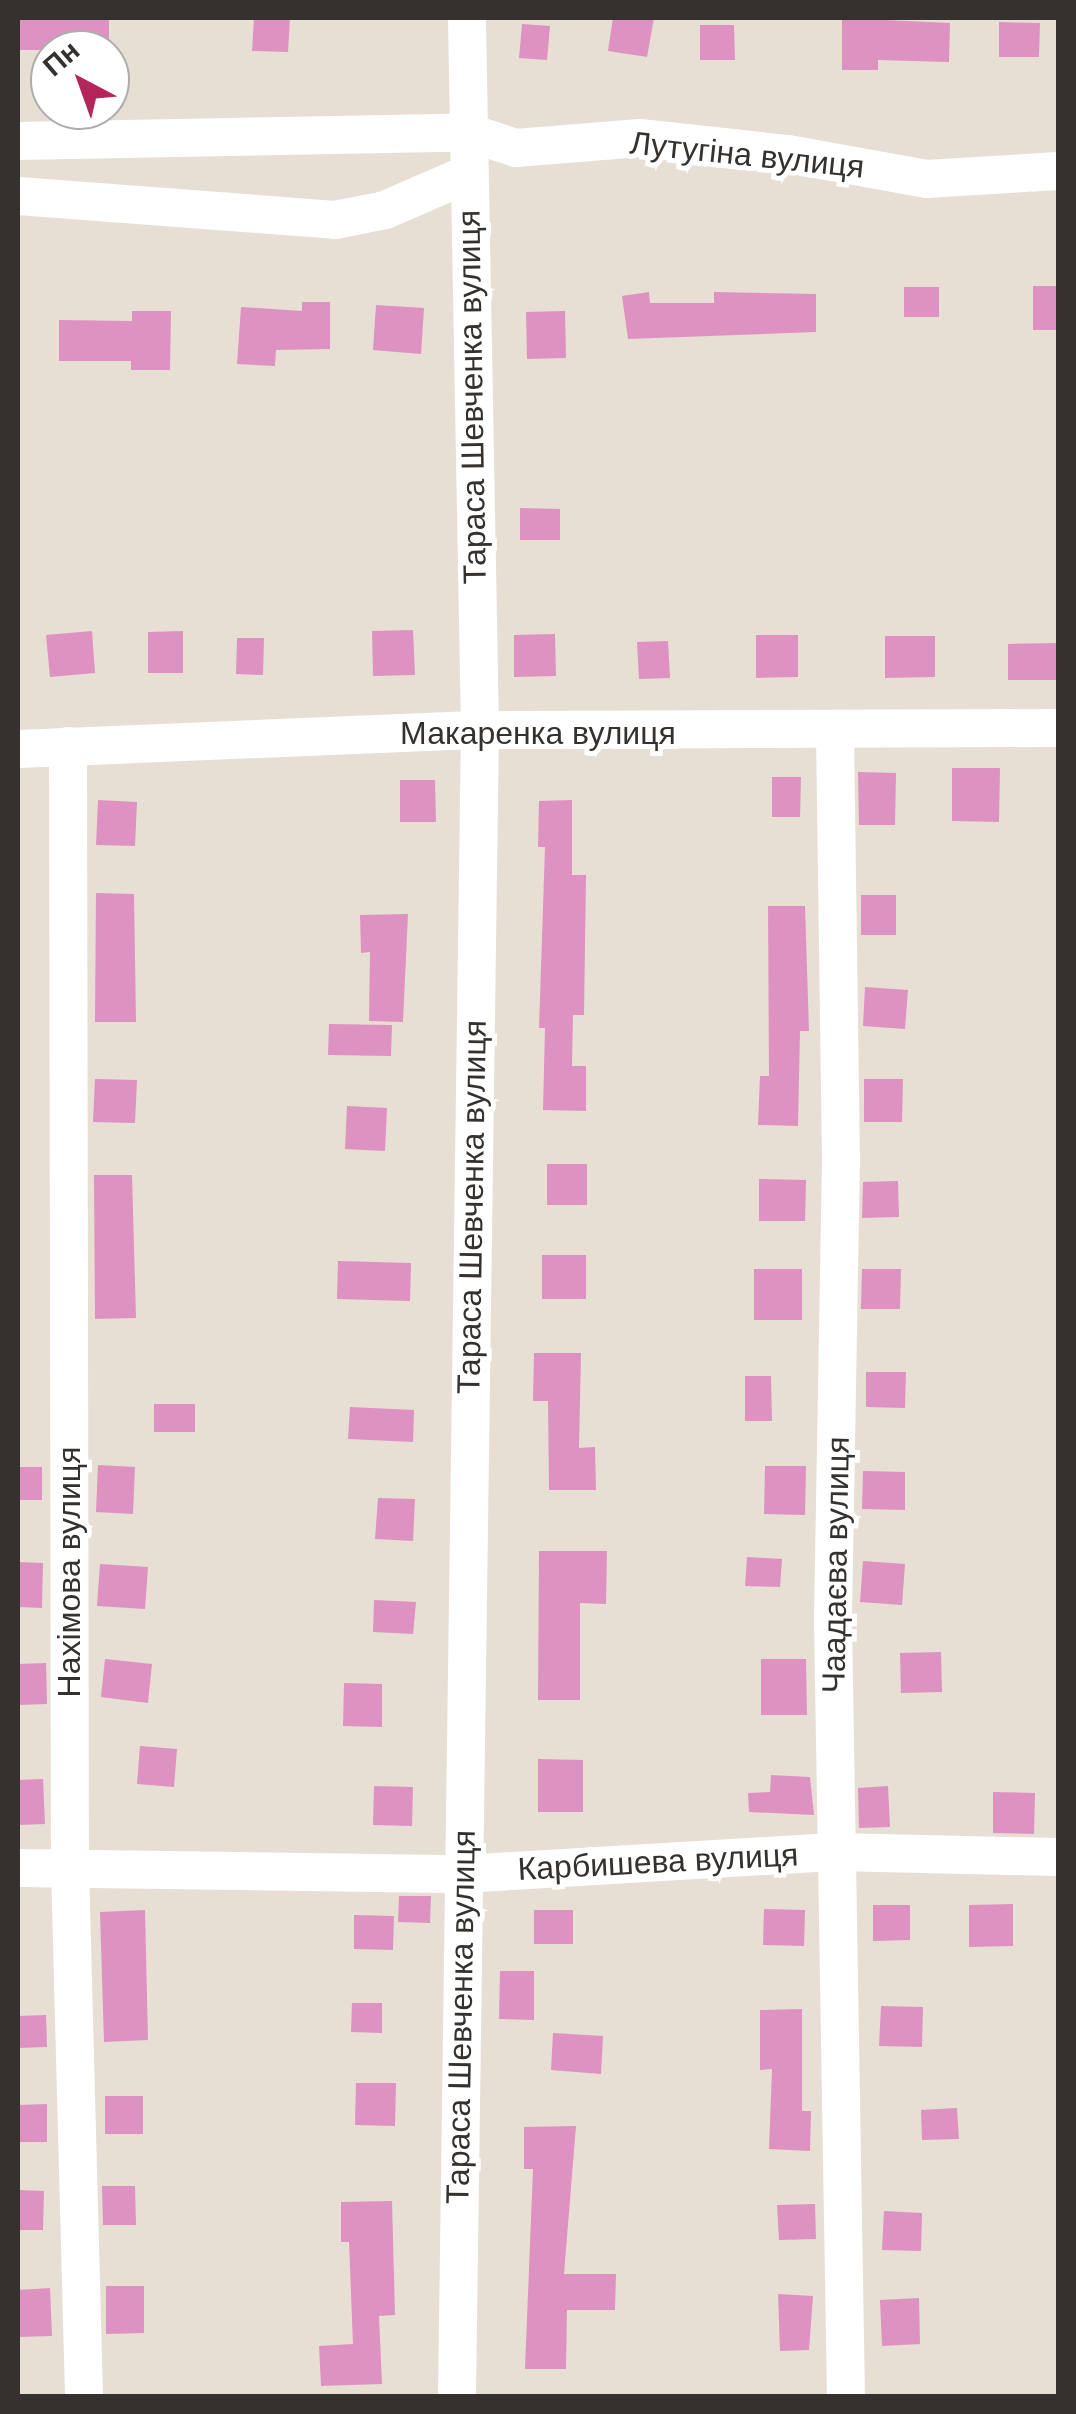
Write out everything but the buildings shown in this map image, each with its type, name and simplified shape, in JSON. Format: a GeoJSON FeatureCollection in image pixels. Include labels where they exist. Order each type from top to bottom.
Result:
{"type":"FeatureCollection","features":[{"type":"Feature","properties":{"kind":"street","name":"Тараса Шевченка вулиця"},"geometry":{"type":"LineString","coordinates":[[456,2396],[480,730],[467,18]]}},
{"type":"Feature","properties":{"kind":"street","name":"Лутугіна вулиця"},"geometry":{"type":"LineString","coordinates":[[18,142],[467,132],[516,148],[640,138],[927,179],[1058,171]]}},
{"type":"Feature","properties":{"kind":"street"},"geometry":{"type":"LineString","coordinates":[[18,196],[335,220],[385,210],[468,174]]}},
{"type":"Feature","properties":{"kind":"street","name":"Макаренка вулиця"},"geometry":{"type":"LineString","coordinates":[[18,749],[480,730],[835,732],[1058,728]]}},
{"type":"Feature","properties":{"kind":"street","name":"Чаадаєва вулиця"},"geometry":{"type":"LineString","coordinates":[[835,732],[841,1159],[836,1852],[846,2396]]}},
{"type":"Feature","properties":{"kind":"street","name":"Нахімова вулиця"},"geometry":{"type":"LineString","coordinates":[[68,746],[70,1868],[84,2396]]}},
{"type":"Feature","properties":{"kind":"street","name":"Карбишева вулиця"},"geometry":{"type":"LineString","coordinates":[[18,1868],[462,1874],[836,1852],[1058,1857]]}}]}
